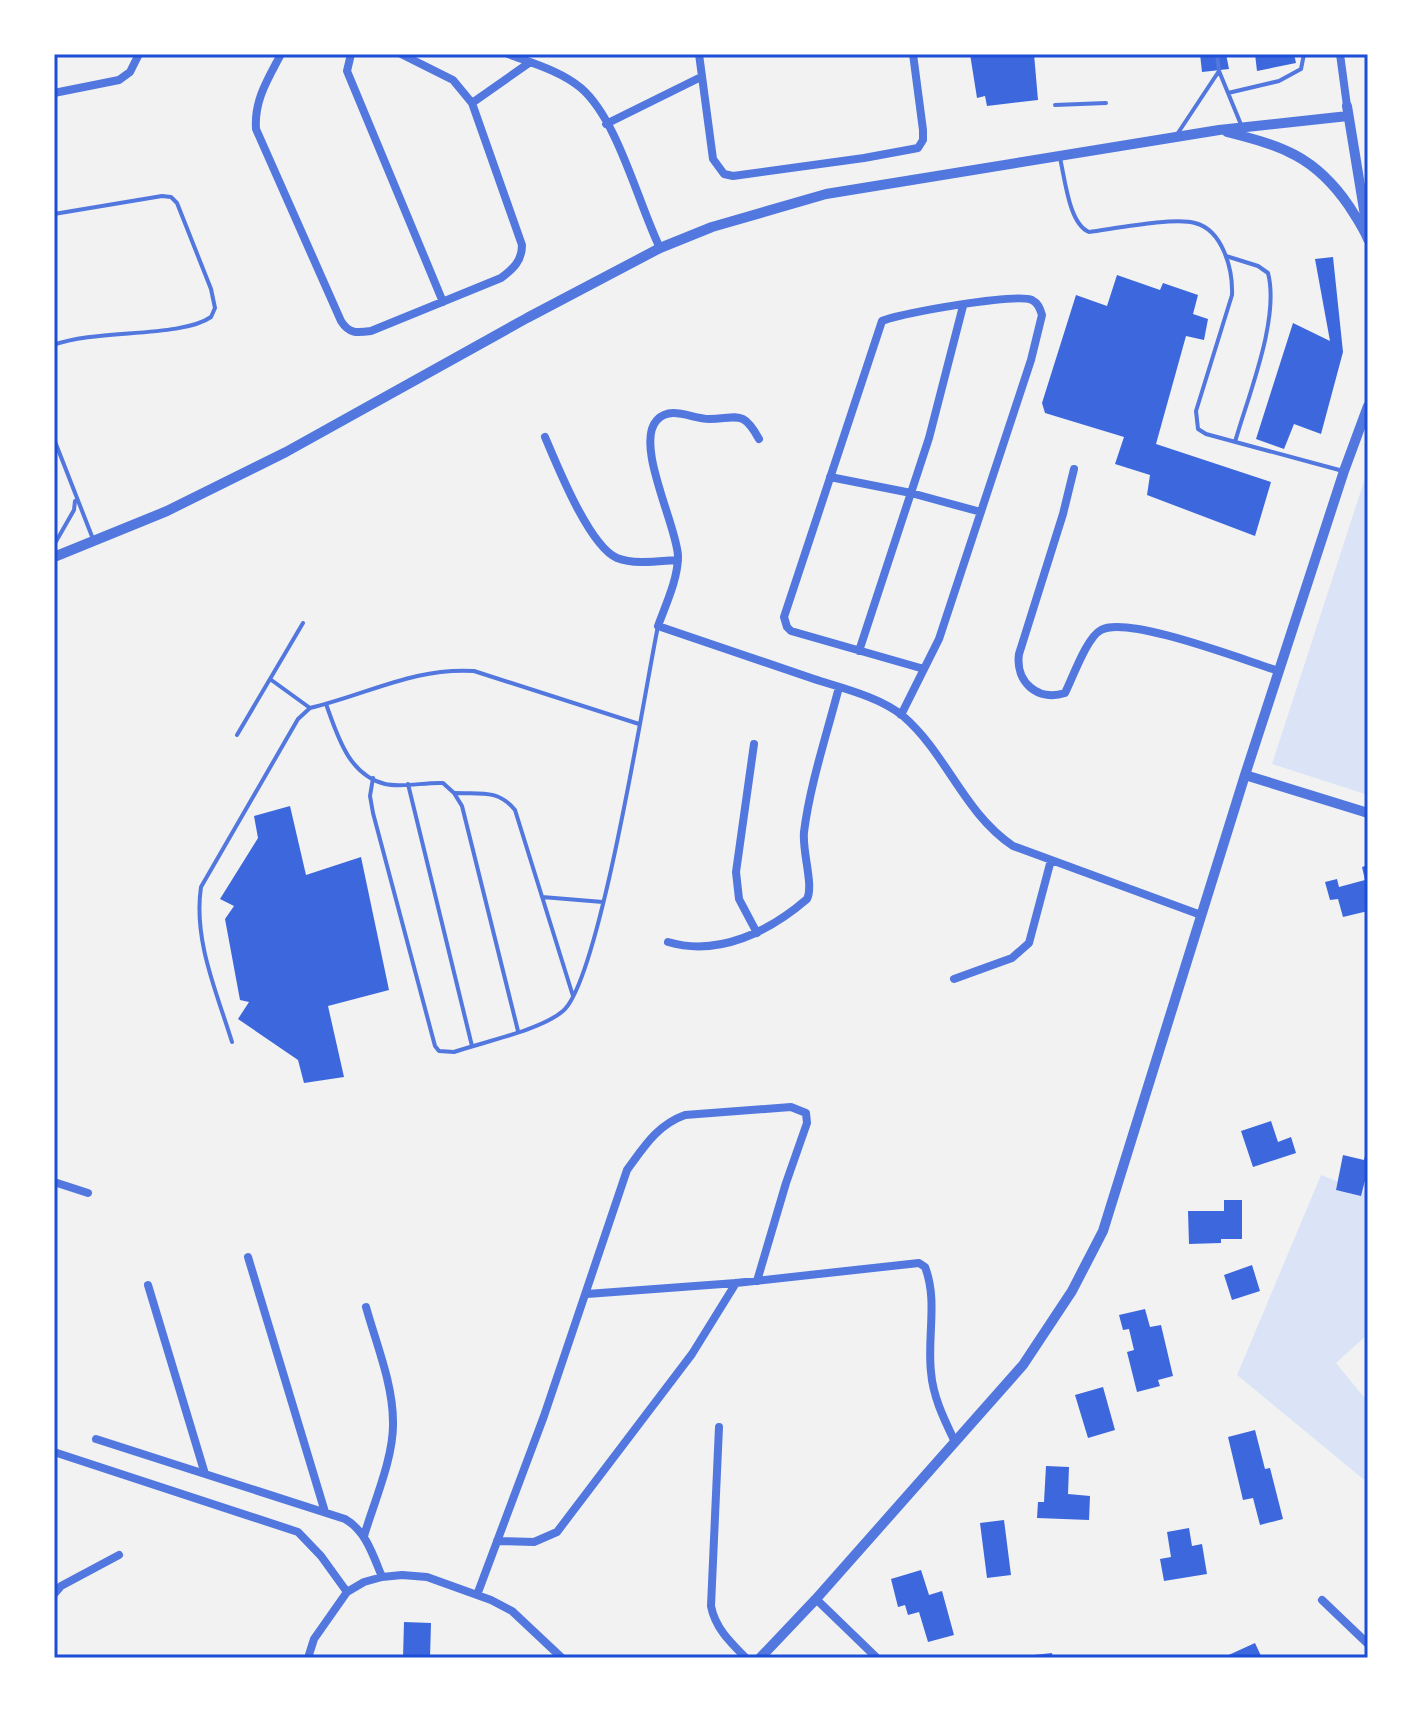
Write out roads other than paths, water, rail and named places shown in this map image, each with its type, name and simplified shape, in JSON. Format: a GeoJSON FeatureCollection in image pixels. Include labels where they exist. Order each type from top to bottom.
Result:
{"type":"FeatureCollection","features":[{"type":"Feature","properties":{"kind":"street"},"geometry":{"type":"LineString","coordinates":[[54,93],[119,80],[130,72],[139,54]]}},
{"type":"Feature","properties":{"kind":"street"},"geometry":{"type":"LineString","coordinates":[[281,54],[260,96],[256,108],[256,129],[347,331],[371,331],[501,278],[514,268],[522,253],[522,245],[472,103],[453,80],[401,54]]}},
{"type":"Feature","properties":{"kind":"street"},"geometry":{"type":"LineString","coordinates":[[351,54],[347,71],[443,302]]}},
{"type":"Feature","properties":{"kind":"street"},"geometry":{"type":"LineString","coordinates":[[508,54],[580,87],[596,105],[617,144],[660,248]]}},
{"type":"Feature","properties":{"kind":"street"},"geometry":{"type":"LineString","coordinates":[[699,54],[713,159],[724,174],[733,176],[918,148],[923,140],[923,130],[913,54]]}},
{"type":"Feature","properties":{"kind":"street"},"geometry":{"type":"LineString","coordinates":[[1340,54],[1368,238]]}},
{"type":"Feature","properties":{"kind":"street"},"geometry":{"type":"LineString","coordinates":[[472,103],[529,63]]}},
{"type":"Feature","properties":{"kind":"street"},"geometry":{"type":"LineString","coordinates":[[606,124],[701,77]]}},
{"type":"Feature","properties":{"kind":"street"},"geometry":{"type":"LineString","coordinates":[[54,557],[167,511],[286,452],[527,318],[660,248],[712,227],[826,194],[1347,111]]}},
{"type":"Feature","properties":{"kind":"street"},"geometry":{"type":"LineString","coordinates":[[1219,130],[1280,146],[1303,158],[1323,173],[1340,193],[1368,238]]}},
{"type":"Feature","properties":{"kind":"street"},"geometry":{"type":"LineString","coordinates":[[901,715],[924,669],[939,639],[1031,360],[1042,315],[1036,302],[1029,299],[999,300],[882,321],[784,622],[791,631],[924,669]]}},
{"type":"Feature","properties":{"kind":"street"},"geometry":{"type":"LineString","coordinates":[[859,651],[929,438],[963,306]]}},
{"type":"Feature","properties":{"kind":"street"},"geometry":{"type":"LineString","coordinates":[[760,1658],[1023,1365],[1072,1291],[1103,1231],[1245,775],[1368,406]]}},
{"type":"Feature","properties":{"kind":"street"},"geometry":{"type":"LineString","coordinates":[[759,439],[749,421],[738,416],[708,419],[674,412],[658,419],[651,430],[655,479],[677,540],[678,560],[658,626],[839,687],[901,715],[923,737],[977,815],[993,832],[1013,846],[1201,915]]}},
{"type":"Feature","properties":{"kind":"street"},"geometry":{"type":"LineString","coordinates":[[545,437],[571,498],[613,556],[628,561],[678,560]]}},
{"type":"Feature","properties":{"kind":"street"},"geometry":{"type":"LineString","coordinates":[[1074,469],[1019,654],[1018,670],[1026,686],[1048,695],[1065,693],[1093,637],[1111,627],[1136,627],[1279,671]]}},
{"type":"Feature","properties":{"kind":"street"},"geometry":{"type":"LineString","coordinates":[[830,477],[911,493],[981,512]]}},
{"type":"Feature","properties":{"kind":"street"},"geometry":{"type":"LineString","coordinates":[[668,942],[679,946],[719,945],[757,933],[797,908],[810,893],[803,853],[806,820],[839,687]]}},
{"type":"Feature","properties":{"kind":"street"},"geometry":{"type":"LineString","coordinates":[[754,744],[736,872],[739,899],[757,933]]}},
{"type":"Feature","properties":{"kind":"street"},"geometry":{"type":"LineString","coordinates":[[1245,775],[1368,813]]}},
{"type":"Feature","properties":{"kind":"street"},"geometry":{"type":"LineString","coordinates":[[954,979],[1012,958],[1029,943],[1051,860]]}},
{"type":"Feature","properties":{"kind":"street"},"geometry":{"type":"LineString","coordinates":[[477,1595],[587,1294],[627,1170],[652,1135],[675,1119],[685,1115],[794,1107],[806,1113],[807,1123],[757,1281]]}},
{"type":"Feature","properties":{"kind":"street"},"geometry":{"type":"LineString","coordinates":[[54,1182],[88,1193]]}},
{"type":"Feature","properties":{"kind":"street"},"geometry":{"type":"LineString","coordinates":[[248,1257],[325,1512]]}},
{"type":"Feature","properties":{"kind":"street"},"geometry":{"type":"LineString","coordinates":[[587,1294],[736,1283],[919,1263],[925,1267],[931,1292],[932,1382],[939,1408],[955,1442]]}},
{"type":"Feature","properties":{"kind":"street"},"geometry":{"type":"LineString","coordinates":[[497,1541],[534,1542],[557,1532],[692,1354],[736,1283]]}},
{"type":"Feature","properties":{"kind":"street"},"geometry":{"type":"LineString","coordinates":[[148,1285],[205,1474]]}},
{"type":"Feature","properties":{"kind":"street"},"geometry":{"type":"LineString","coordinates":[[364,1536],[392,1440],[393,1423],[392,1405],[366,1307]]}},
{"type":"Feature","properties":{"kind":"street"},"geometry":{"type":"LineString","coordinates":[[719,1427],[711,1606],[719,1628],[746,1658]]}},
{"type":"Feature","properties":{"kind":"street"},"geometry":{"type":"LineString","coordinates":[[96,1439],[325,1512],[357,1526],[382,1577]]}},
{"type":"Feature","properties":{"kind":"street"},"geometry":{"type":"LineString","coordinates":[[54,1452],[298,1532],[321,1556],[347,1592]]}},
{"type":"Feature","properties":{"kind":"street"},"geometry":{"type":"LineString","coordinates":[[54,1594],[61,1586],[119,1555]]}},
{"type":"Feature","properties":{"kind":"street"},"geometry":{"type":"LineString","coordinates":[[308,1658],[314,1639],[347,1592],[364,1582],[382,1577],[427,1577],[477,1595],[512,1611],[562,1658]]}},
{"type":"Feature","properties":{"kind":"street"},"geometry":{"type":"LineString","coordinates":[[816,1599],[877,1658]]}},
{"type":"Feature","properties":{"kind":"street"},"geometry":{"type":"LineString","coordinates":[[1322,1600],[1368,1644]]}},
{"type":"Feature","properties":{"kind":"lane"},"geometry":{"type":"LineString","coordinates":[[1217,54],[1219,71],[1242,127]]}},
{"type":"Feature","properties":{"kind":"lane"},"geometry":{"type":"LineString","coordinates":[[1228,93],[1291,76],[1301,69],[1304,54]]}},
{"type":"Feature","properties":{"kind":"lane"},"geometry":{"type":"LineString","coordinates":[[1174,139],[1219,71]]}},
{"type":"Feature","properties":{"kind":"lane"},"geometry":{"type":"LineString","coordinates":[[1055,105],[1106,103]]}},
{"type":"Feature","properties":{"kind":"lane"},"geometry":{"type":"LineString","coordinates":[[1060,156],[1075,219],[1084,230],[1089,232],[1180,221],[1195,223],[1208,229],[1226,256],[1232,279],[1232,295],[1196,411],[1196,424],[1206,434],[1344,471]]}},
{"type":"Feature","properties":{"kind":"lane"},"geometry":{"type":"LineString","coordinates":[[54,214],[171,197],[177,203],[215,308],[211,317],[190,326],[87,337],[54,345]]}},
{"type":"Feature","properties":{"kind":"lane"},"geometry":{"type":"LineString","coordinates":[[1226,256],[1258,266],[1268,273],[1270,281],[1271,313],[1235,442]]}},
{"type":"Feature","properties":{"kind":"lane"},"geometry":{"type":"LineString","coordinates":[[54,439],[94,541]]}},
{"type":"Feature","properties":{"kind":"lane"},"geometry":{"type":"LineString","coordinates":[[54,545],[74,510],[76,499]]}},
{"type":"Feature","properties":{"kind":"lane"},"geometry":{"type":"LineString","coordinates":[[237,735],[303,623]]}},
{"type":"Feature","properties":{"kind":"lane"},"geometry":{"type":"LineString","coordinates":[[373,778],[370,796],[373,813],[430,1037],[439,1051],[454,1052],[541,1023],[564,1010],[580,983],[603,902],[658,626]]}},
{"type":"Feature","properties":{"kind":"lane"},"geometry":{"type":"LineString","coordinates":[[232,1042],[200,934],[198,906],[201,887],[298,719],[310,708],[418,674],[449,669],[474,671],[639,724]]}},
{"type":"Feature","properties":{"kind":"lane"},"geometry":{"type":"LineString","coordinates":[[270,679],[310,708]]}},
{"type":"Feature","properties":{"kind":"lane"},"geometry":{"type":"LineString","coordinates":[[326,704],[346,755],[373,778],[386,784],[443,783],[462,806],[518,1031]]}},
{"type":"Feature","properties":{"kind":"lane"},"geometry":{"type":"LineString","coordinates":[[407,783],[472,1046]]}},
{"type":"Feature","properties":{"kind":"lane"},"geometry":{"type":"LineString","coordinates":[[454,793],[499,795],[515,810],[573,996]]}},
{"type":"Feature","properties":{"kind":"lane"},"geometry":{"type":"LineString","coordinates":[[542,897],[603,902]]}}]}
